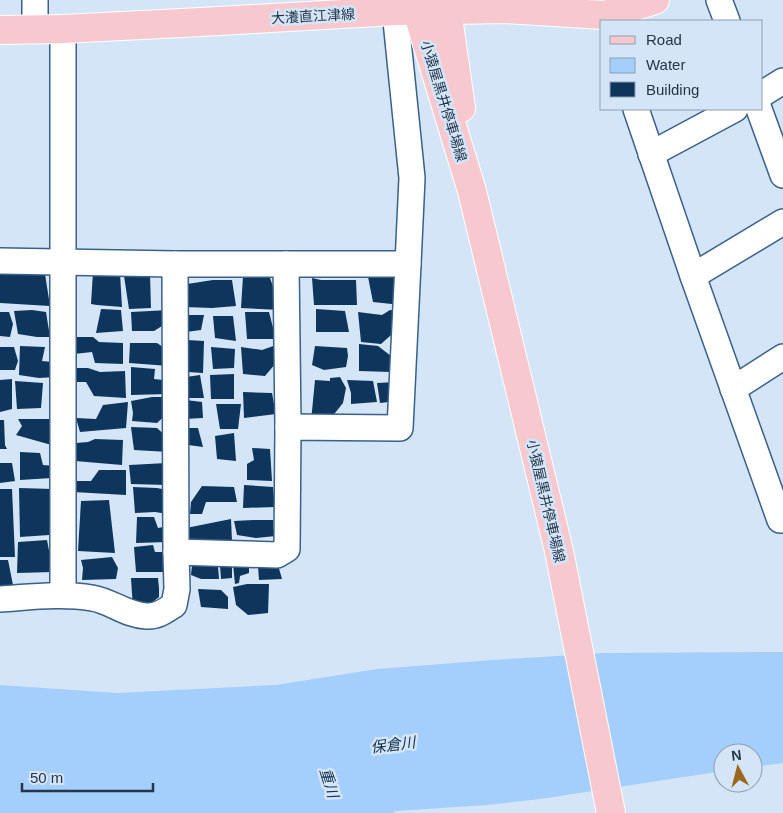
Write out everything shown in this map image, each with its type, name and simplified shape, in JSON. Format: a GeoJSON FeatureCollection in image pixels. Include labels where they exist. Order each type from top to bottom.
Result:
{"type":"FeatureCollection","features":[{"type":"Feature","properties":{"kind":"main road","name":"大瀁直江津線"},"geometry":{"type":"LineString","coordinates":[[0,30],[62,29],[446,5],[506,5],[618,12],[655,0]]}},
{"type":"Feature","properties":{"kind":"main road","name":"小猿屋黒井停車場線"},"geometry":{"type":"LineString","coordinates":[[446,5],[472,191]]}},
{"type":"Feature","properties":{"kind":"main road","name":"小猿屋黒井停車場線"},"geometry":{"type":"LineString","coordinates":[[409,7],[472,191],[559,551],[611,813]]}},
{"type":"Feature","properties":{"kind":"street"},"geometry":{"type":"LineString","coordinates":[[35,0],[35,29]]}},
{"type":"Feature","properties":{"kind":"street"},"geometry":{"type":"LineString","coordinates":[[719,0],[727,20]]}},
{"type":"Feature","properties":{"kind":"street"},"geometry":{"type":"LineString","coordinates":[[288,427],[400,428],[412,178],[409,7]]}},
{"type":"Feature","properties":{"kind":"street"},"geometry":{"type":"LineString","coordinates":[[62,29],[63,595]]}},
{"type":"Feature","properties":{"kind":"street"},"geometry":{"type":"LineString","coordinates":[[763,93],[783,81]]}},
{"type":"Feature","properties":{"kind":"street"},"geometry":{"type":"LineString","coordinates":[[636,110],[733,389],[780,520],[783,520]]}},
{"type":"Feature","properties":{"kind":"street"},"geometry":{"type":"LineString","coordinates":[[651,154],[733,110]]}},
{"type":"Feature","properties":{"kind":"street"},"geometry":{"type":"LineString","coordinates":[[759,110],[783,175]]}},
{"type":"Feature","properties":{"kind":"street"},"geometry":{"type":"LineString","coordinates":[[693,276],[783,222]]}},
{"type":"Feature","properties":{"kind":"street"},"geometry":{"type":"LineString","coordinates":[[0,261],[175,264],[408,264]]}},
{"type":"Feature","properties":{"kind":"street"},"geometry":{"type":"LineString","coordinates":[[0,599],[63,595],[94,598],[113,604],[127,612],[147,616],[162,613],[174,605],[177,589],[175,264]]}},
{"type":"Feature","properties":{"kind":"street"},"geometry":{"type":"LineString","coordinates":[[176,552],[277,555],[288,549],[286,264]]}},
{"type":"Feature","properties":{"kind":"street"},"geometry":{"type":"LineString","coordinates":[[733,389],[783,357]]}},
{"type":"Feature","properties":{"kind":"water"},"geometry":{"type":"Polygon","coordinates":[[[783,652],[783,763],[763,766],[763,743],[713,743],[713,773],[540,799],[487,805],[395,811],[394,813],[0,813],[0,685],[117,693],[276,685],[377,669],[605,653],[783,652]]]}},
{"type":"Feature","properties":{"kind":"building"},"geometry":{"type":"Polygon","coordinates":[[[93,272],[120,273],[122,307],[91,304],[93,272]]]}},
{"type":"Feature","properties":{"kind":"building"},"geometry":{"type":"Polygon","coordinates":[[[0,274],[45,274],[50,306],[0,303],[0,274]]]}},
{"type":"Feature","properties":{"kind":"building"},"geometry":{"type":"Polygon","coordinates":[[[150,274],[151,308],[129,309],[124,276],[150,274]]]}},
{"type":"Feature","properties":{"kind":"building"},"geometry":{"type":"Polygon","coordinates":[[[243,276],[270,278],[281,310],[241,308],[243,276]]]}},
{"type":"Feature","properties":{"kind":"building"},"geometry":{"type":"Polygon","coordinates":[[[368,277],[398,278],[401,305],[373,302],[368,277]]]}},
{"type":"Feature","properties":{"kind":"building"},"geometry":{"type":"Polygon","coordinates":[[[312,278],[321,280],[356,280],[357,305],[314,305],[312,278]]]}},
{"type":"Feature","properties":{"kind":"building"},"geometry":{"type":"Polygon","coordinates":[[[213,280],[232,280],[236,306],[212,308],[184,307],[187,284],[213,280]]]}},
{"type":"Feature","properties":{"kind":"building"},"geometry":{"type":"Polygon","coordinates":[[[101,309],[121,310],[123,331],[96,333],[101,309]]]}},
{"type":"Feature","properties":{"kind":"building"},"geometry":{"type":"Polygon","coordinates":[[[316,309],[345,311],[349,332],[316,332],[316,309]]]}},
{"type":"Feature","properties":{"kind":"building"},"geometry":{"type":"Polygon","coordinates":[[[32,310],[46,312],[50,337],[18,334],[14,311],[32,310]]]}},
{"type":"Feature","properties":{"kind":"building"},"geometry":{"type":"Polygon","coordinates":[[[169,310],[170,321],[154,331],[132,331],[131,312],[169,310]]]}},
{"type":"Feature","properties":{"kind":"building"},"geometry":{"type":"Polygon","coordinates":[[[390,310],[398,311],[400,327],[381,344],[361,342],[358,312],[382,315],[390,310]]]}},
{"type":"Feature","properties":{"kind":"building"},"geometry":{"type":"Polygon","coordinates":[[[0,312],[9,312],[13,324],[10,337],[0,336],[0,312]]]}},
{"type":"Feature","properties":{"kind":"building"},"geometry":{"type":"Polygon","coordinates":[[[245,312],[269,312],[276,339],[247,339],[245,312]]]}},
{"type":"Feature","properties":{"kind":"building"},"geometry":{"type":"Polygon","coordinates":[[[186,315],[204,315],[201,330],[186,332],[186,315]]]}},
{"type":"Feature","properties":{"kind":"building"},"geometry":{"type":"Polygon","coordinates":[[[213,316],[233,316],[236,341],[215,338],[213,316]]]}},
{"type":"Feature","properties":{"kind":"building"},"geometry":{"type":"Polygon","coordinates":[[[74,337],[93,337],[99,342],[123,343],[123,364],[95,363],[92,352],[74,354],[74,337]]]}},
{"type":"Feature","properties":{"kind":"building"},"geometry":{"type":"Polygon","coordinates":[[[187,340],[204,341],[203,373],[188,372],[187,340]]]}},
{"type":"Feature","properties":{"kind":"building"},"geometry":{"type":"Polygon","coordinates":[[[130,343],[157,343],[169,351],[169,366],[129,363],[130,343]]]}},
{"type":"Feature","properties":{"kind":"building"},"geometry":{"type":"Polygon","coordinates":[[[279,344],[281,357],[265,376],[243,374],[241,347],[262,350],[279,344]]]}},
{"type":"Feature","properties":{"kind":"building"},"geometry":{"type":"Polygon","coordinates":[[[359,344],[378,346],[395,359],[391,372],[359,371],[359,344]]]}},
{"type":"Feature","properties":{"kind":"building"},"geometry":{"type":"Polygon","coordinates":[[[20,346],[45,347],[42,361],[53,362],[56,377],[39,378],[19,375],[20,346]]]}},
{"type":"Feature","properties":{"kind":"building"},"geometry":{"type":"Polygon","coordinates":[[[315,346],[347,348],[346,367],[324,370],[312,365],[315,346]]]}},
{"type":"Feature","properties":{"kind":"building"},"geometry":{"type":"Polygon","coordinates":[[[0,347],[14,347],[18,361],[15,370],[0,370],[0,347]]]}},
{"type":"Feature","properties":{"kind":"building"},"geometry":{"type":"Polygon","coordinates":[[[211,347],[235,349],[234,368],[213,369],[211,347]]]}},
{"type":"Feature","properties":{"kind":"building"},"geometry":{"type":"Polygon","coordinates":[[[131,367],[155,369],[154,379],[163,380],[168,394],[131,395],[131,367]]]}},
{"type":"Feature","properties":{"kind":"building"},"geometry":{"type":"Polygon","coordinates":[[[74,368],[88,368],[100,372],[125,371],[126,398],[94,396],[86,382],[72,382],[74,368]]]}},
{"type":"Feature","properties":{"kind":"building"},"geometry":{"type":"Polygon","coordinates":[[[234,374],[234,399],[211,399],[210,375],[234,374]]]}},
{"type":"Feature","properties":{"kind":"building"},"geometry":{"type":"Polygon","coordinates":[[[200,375],[204,398],[188,398],[186,377],[200,375]]]}},
{"type":"Feature","properties":{"kind":"building"},"geometry":{"type":"Polygon","coordinates":[[[340,377],[346,388],[343,403],[327,423],[311,421],[315,380],[330,381],[330,378],[340,377]]]}},
{"type":"Feature","properties":{"kind":"building"},"geometry":{"type":"Polygon","coordinates":[[[12,379],[12,409],[0,412],[0,380],[12,379]]]}},
{"type":"Feature","properties":{"kind":"building"},"geometry":{"type":"Polygon","coordinates":[[[347,380],[373,381],[377,402],[351,404],[351,393],[347,380]]]}},
{"type":"Feature","properties":{"kind":"building"},"geometry":{"type":"Polygon","coordinates":[[[15,381],[43,383],[41,408],[17,409],[15,381]]]}},
{"type":"Feature","properties":{"kind":"building"},"geometry":{"type":"Polygon","coordinates":[[[396,382],[398,401],[380,403],[377,383],[396,382]]]}},
{"type":"Feature","properties":{"kind":"building"},"geometry":{"type":"Polygon","coordinates":[[[243,392],[272,393],[276,414],[244,418],[243,392]]]}},
{"type":"Feature","properties":{"kind":"building"},"geometry":{"type":"Polygon","coordinates":[[[152,397],[171,397],[171,410],[157,423],[132,421],[131,401],[152,397]]]}},
{"type":"Feature","properties":{"kind":"building"},"geometry":{"type":"Polygon","coordinates":[[[186,400],[202,402],[203,418],[183,419],[186,400]]]}},
{"type":"Feature","properties":{"kind":"building"},"geometry":{"type":"Polygon","coordinates":[[[128,402],[126,428],[80,432],[76,418],[96,419],[103,405],[128,402]]]}},
{"type":"Feature","properties":{"kind":"building"},"geometry":{"type":"Polygon","coordinates":[[[216,404],[241,404],[238,429],[220,429],[216,404]]]}},
{"type":"Feature","properties":{"kind":"building"},"geometry":{"type":"Polygon","coordinates":[[[18,419],[51,419],[55,446],[16,435],[22,426],[18,419]]]}},
{"type":"Feature","properties":{"kind":"building"},"geometry":{"type":"Polygon","coordinates":[[[0,420],[4,420],[5,445],[7,449],[0,449],[0,420]]]}},
{"type":"Feature","properties":{"kind":"building"},"geometry":{"type":"Polygon","coordinates":[[[131,427],[157,428],[169,439],[169,452],[134,450],[131,427]]]}},
{"type":"Feature","properties":{"kind":"building"},"geometry":{"type":"Polygon","coordinates":[[[186,428],[198,428],[203,447],[188,445],[186,428]]]}},
{"type":"Feature","properties":{"kind":"building"},"geometry":{"type":"Polygon","coordinates":[[[234,433],[236,461],[217,459],[215,436],[234,433]]]}},
{"type":"Feature","properties":{"kind":"building"},"geometry":{"type":"Polygon","coordinates":[[[95,439],[123,440],[122,465],[75,461],[76,443],[95,439]]]}},
{"type":"Feature","properties":{"kind":"building"},"geometry":{"type":"Polygon","coordinates":[[[252,448],[270,449],[272,481],[247,480],[247,464],[254,460],[252,448]]]}},
{"type":"Feature","properties":{"kind":"building"},"geometry":{"type":"Polygon","coordinates":[[[20,452],[40,453],[43,465],[55,466],[52,478],[20,480],[20,452]]]}},
{"type":"Feature","properties":{"kind":"building"},"geometry":{"type":"Polygon","coordinates":[[[0,463],[12,463],[15,481],[0,483],[0,463]]]}},
{"type":"Feature","properties":{"kind":"building"},"geometry":{"type":"Polygon","coordinates":[[[167,463],[166,485],[131,484],[129,465],[167,463]]]}},
{"type":"Feature","properties":{"kind":"building"},"geometry":{"type":"Polygon","coordinates":[[[99,470],[126,470],[126,495],[73,492],[75,481],[91,481],[99,470]]]}},
{"type":"Feature","properties":{"kind":"building"},"geometry":{"type":"Polygon","coordinates":[[[244,485],[273,487],[275,507],[243,508],[244,485]]]}},
{"type":"Feature","properties":{"kind":"building"},"geometry":{"type":"Polygon","coordinates":[[[202,486],[234,487],[237,502],[206,502],[202,514],[190,514],[191,502],[202,486]]]}},
{"type":"Feature","properties":{"kind":"building"},"geometry":{"type":"Polygon","coordinates":[[[133,487],[167,490],[168,514],[155,512],[135,513],[133,487]]]}},
{"type":"Feature","properties":{"kind":"building"},"geometry":{"type":"Polygon","coordinates":[[[19,488],[53,489],[49,535],[20,537],[19,488]]]}},
{"type":"Feature","properties":{"kind":"building"},"geometry":{"type":"Polygon","coordinates":[[[0,489],[12,489],[15,557],[0,557],[0,489]]]}},
{"type":"Feature","properties":{"kind":"building"},"geometry":{"type":"Polygon","coordinates":[[[109,500],[115,553],[78,551],[81,501],[109,500]]]}},
{"type":"Feature","properties":{"kind":"building"},"geometry":{"type":"Polygon","coordinates":[[[137,517],[154,517],[158,528],[168,526],[167,542],[136,543],[137,517]]]}},
{"type":"Feature","properties":{"kind":"building"},"geometry":{"type":"Polygon","coordinates":[[[231,519],[232,541],[204,547],[185,542],[186,528],[231,519]]]}},
{"type":"Feature","properties":{"kind":"building"},"geometry":{"type":"Polygon","coordinates":[[[273,520],[276,536],[256,538],[237,535],[234,521],[273,520]]]}},
{"type":"Feature","properties":{"kind":"building"},"geometry":{"type":"Polygon","coordinates":[[[47,540],[53,572],[17,573],[18,542],[47,540]]]}},
{"type":"Feature","properties":{"kind":"building"},"geometry":{"type":"Polygon","coordinates":[[[153,545],[155,552],[171,552],[170,572],[136,572],[134,547],[153,545]]]}},
{"type":"Feature","properties":{"kind":"building"},"geometry":{"type":"Polygon","coordinates":[[[112,557],[118,568],[116,579],[82,580],[83,568],[81,560],[112,557]]]}},
{"type":"Feature","properties":{"kind":"building"},"geometry":{"type":"Polygon","coordinates":[[[0,560],[8,560],[14,590],[0,590],[0,560]]]}},
{"type":"Feature","properties":{"kind":"building"},"geometry":{"type":"Polygon","coordinates":[[[233,564],[249,565],[249,573],[240,576],[239,583],[235,584],[233,564]]]}},
{"type":"Feature","properties":{"kind":"building"},"geometry":{"type":"Polygon","coordinates":[[[192,565],[218,566],[219,579],[201,579],[191,575],[192,565]]]}},
{"type":"Feature","properties":{"kind":"building"},"geometry":{"type":"Polygon","coordinates":[[[278,565],[282,579],[259,580],[258,566],[278,565]]]}},
{"type":"Feature","properties":{"kind":"building"},"geometry":{"type":"Polygon","coordinates":[[[220,566],[232,566],[232,578],[221,579],[220,566]]]}},
{"type":"Feature","properties":{"kind":"building"},"geometry":{"type":"Polygon","coordinates":[[[131,578],[158,578],[159,597],[146,607],[133,609],[131,578]]]}},
{"type":"Feature","properties":{"kind":"building"},"geometry":{"type":"Polygon","coordinates":[[[247,584],[269,584],[268,613],[248,615],[236,605],[233,587],[247,584]]]}},
{"type":"Feature","properties":{"kind":"building"},"geometry":{"type":"Polygon","coordinates":[[[198,589],[221,590],[228,597],[228,609],[201,607],[198,589]]]}},
{"type":"Feature","properties":{"kind":"water label","name":"保倉川"},"geometry":{"type":"Point","coordinates":[393,745]}},
{"type":"Feature","properties":{"kind":"water label","name":"重川"},"geometry":{"type":"Point","coordinates":[329,783]}}]}
